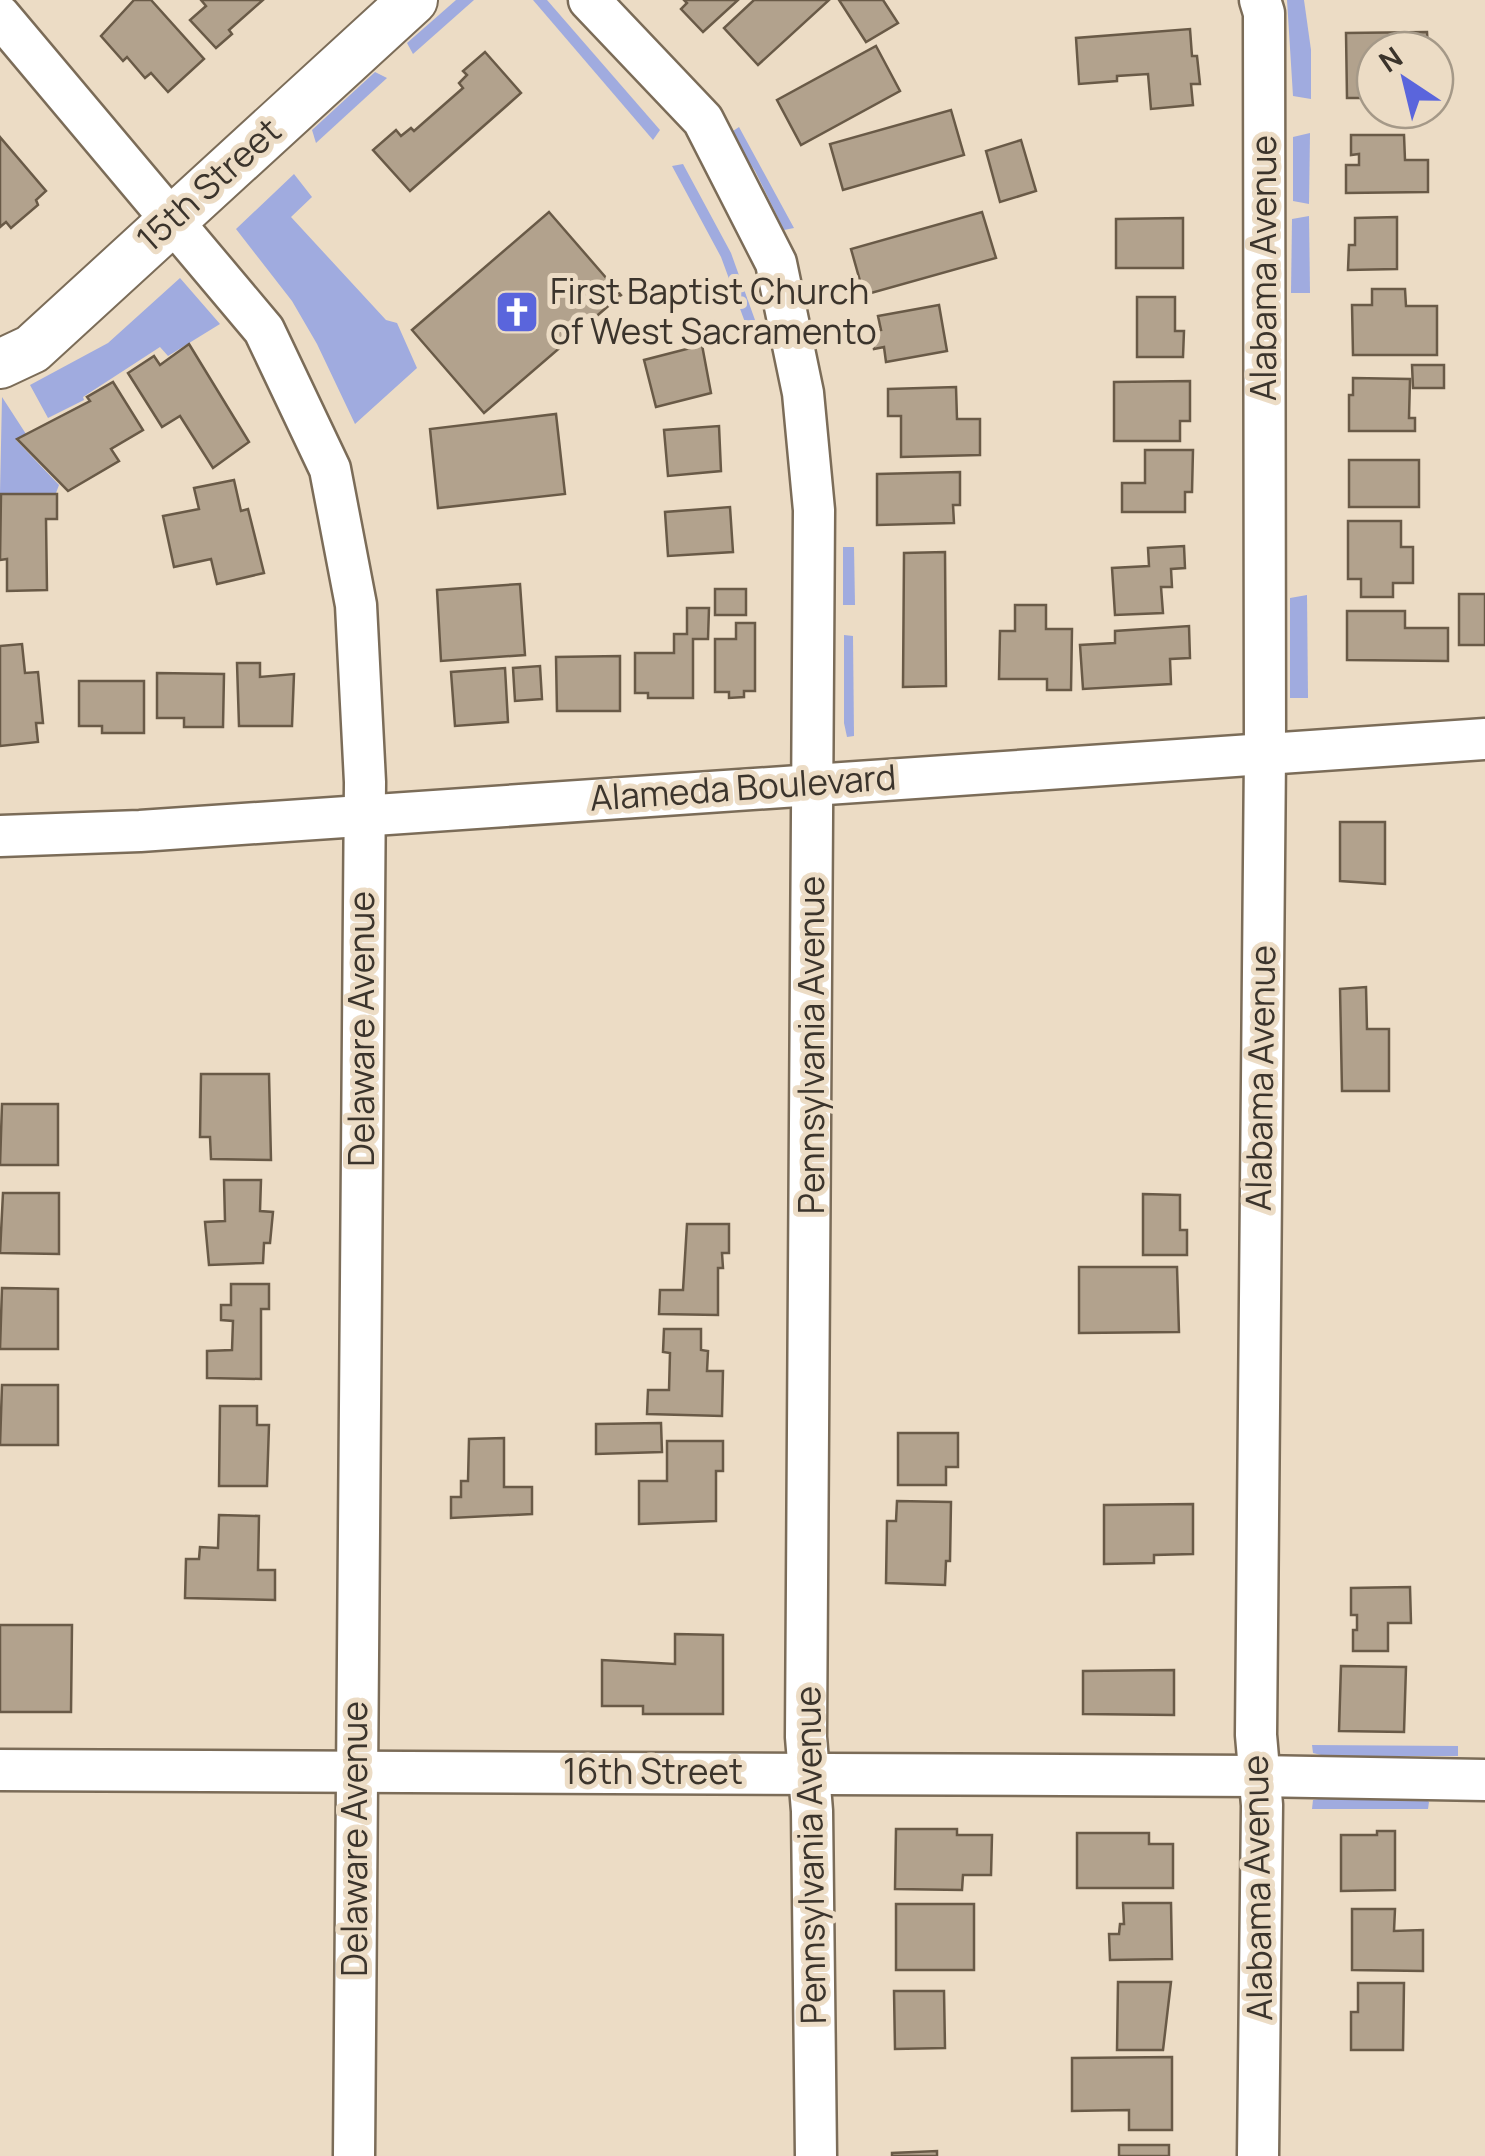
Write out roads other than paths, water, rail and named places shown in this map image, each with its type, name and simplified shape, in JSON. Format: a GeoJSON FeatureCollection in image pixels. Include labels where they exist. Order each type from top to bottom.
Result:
{"type":"FeatureCollection","features":[{"type":"Feature","properties":{"kind":"street","name":"15th Street"},"geometry":{"type":"LineString","coordinates":[[0,364],[32,349],[413,0]]}},
{"type":"Feature","properties":{"kind":"street","name":"Pennsylvania Avenue"},"geometry":{"type":"LineString","coordinates":[[588,0],[703,120],[776,263],[803,393],[814,510],[806,1718],[812,1811],[816,2156]]}},
{"type":"Feature","properties":{"kind":"street","name":"Alabama Avenue"},"geometry":{"type":"LineString","coordinates":[[1258,2156],[1262,1805],[1256,1734],[1264,754],[1264,14],[1260,0]]}},
{"type":"Feature","properties":{"kind":"street","name":"Delaware Avenue"},"geometry":{"type":"LineString","coordinates":[[0,16],[264,330],[330,468],[356,606],[365,782],[354,2156]]}},
{"type":"Feature","properties":{"kind":"street","name":"Alameda Boulevard"},"geometry":{"type":"LineString","coordinates":[[0,836],[62,836],[1485,739]]}},
{"type":"Feature","properties":{"kind":"street","name":"16th Street"},"geometry":{"type":"LineString","coordinates":[[0,1770],[1485,1780]]}},
{"type":"Feature","properties":{"kind":"place","name":"First Baptist Church of West Sacramento"},"geometry":{"type":"Point","coordinates":[517,312]}}]}
